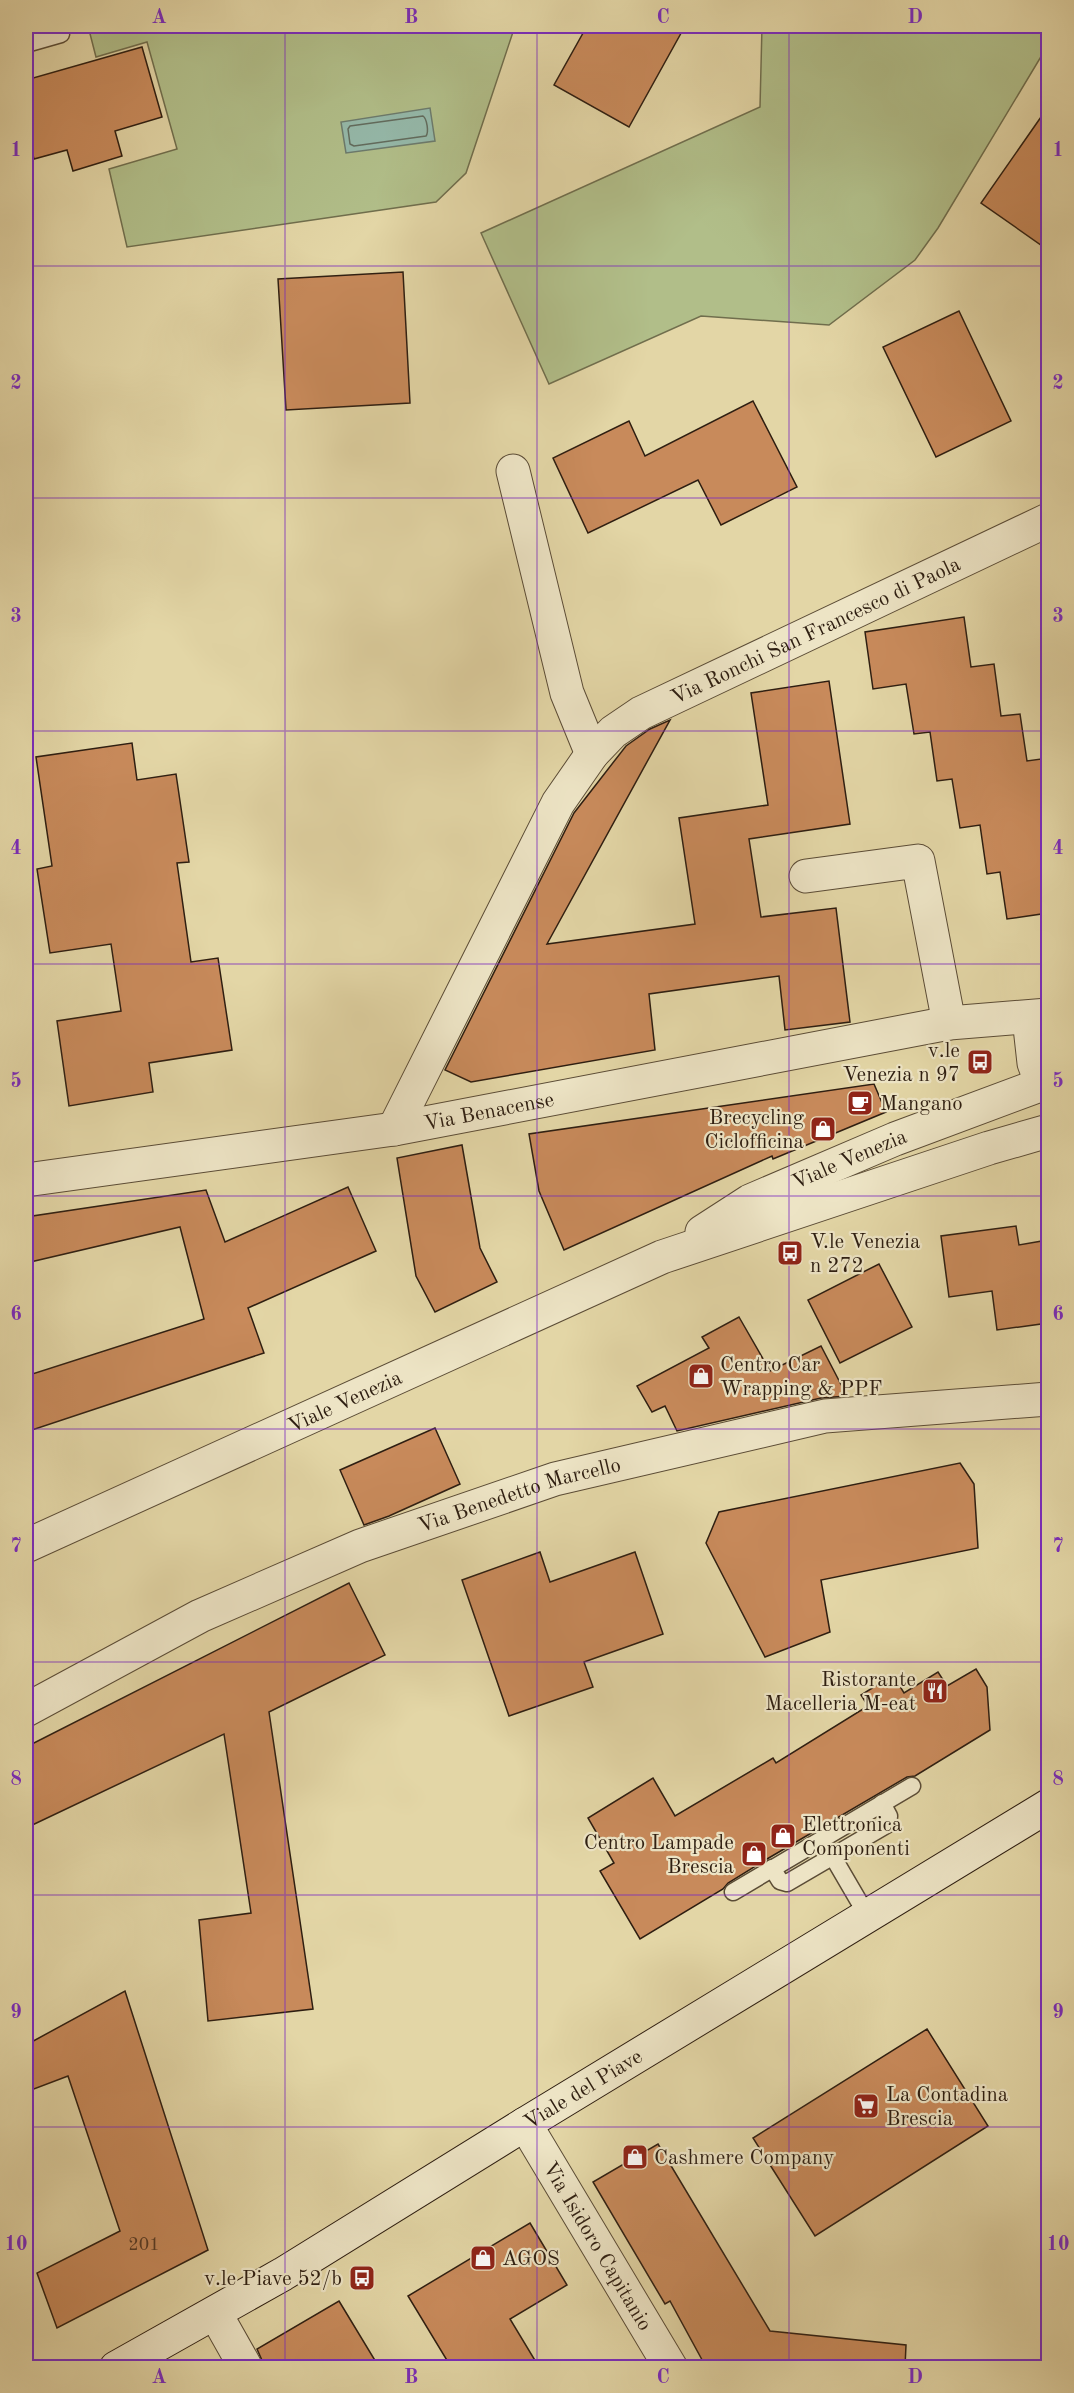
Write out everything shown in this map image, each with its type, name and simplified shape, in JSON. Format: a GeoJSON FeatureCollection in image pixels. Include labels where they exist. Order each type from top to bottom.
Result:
{"type":"FeatureCollection","features":[{"type":"Feature","properties":{"kind":"street"},"geometry":{"type":"LineString","coordinates":[[513,471],[567,693],[592,754]]}},
{"type":"Feature","properties":{"kind":"street","name":"Via Ronchi San Francesco di Paola"},"geometry":{"type":"LineString","coordinates":[[394,1129],[558,803],[592,754],[613,732],[641,713],[1048,520]]}},
{"type":"Feature","properties":{"kind":"street"},"geometry":{"type":"LineString","coordinates":[[806,876],[918,861],[949,1023]]}},
{"type":"Feature","properties":{"kind":"street","name":"Via Benacense"},"geometry":{"type":"LineString","coordinates":[[26,1180],[394,1129],[949,1023],[1042,1019],[1034,1063],[1045,1083]]}},
{"type":"Feature","properties":{"kind":"street","name":"Viale Venezia"},"geometry":{"type":"LineString","coordinates":[[662,1257],[750,1201],[895,1139],[1045,1083]]}},
{"type":"Feature","properties":{"kind":"street","name":"Viale Venezia"},"geometry":{"type":"LineString","coordinates":[[26,1546],[662,1257],[989,1148],[1048,1131]]}},
{"type":"Feature","properties":{"kind":"street","name":"Via Benedetto Marcello"},"geometry":{"type":"LineString","coordinates":[[26,1710],[200,1616],[360,1546],[555,1479],[825,1416],[1048,1399]]}},
{"type":"Feature","properties":{"kind":"street","name":"Viale del Piave"},"geometry":{"type":"LineString","coordinates":[[116,2367],[283,2274],[1048,1806]]}},
{"type":"Feature","properties":{"kind":"street","name":"Via Isidoro Capitanio"},"geometry":{"type":"LineString","coordinates":[[525,2124],[671,2367]]}},
{"type":"Feature","properties":{"kind":"street"},"geometry":{"type":"LineString","coordinates":[[215,2313],[246,2367]]}},
{"type":"Feature","properties":{"kind":"lane"},"geometry":{"type":"LineString","coordinates":[[26,44],[61,34]]}},
{"type":"Feature","properties":{"kind":"lane"},"geometry":{"type":"LineString","coordinates":[[733,1892],[912,1786]]}},
{"type":"Feature","properties":{"kind":"lane"},"geometry":{"type":"LineString","coordinates":[[772,1868],[780,1881],[787,1883],[833,1857],[888,1824],[890,1816],[882,1803]]}},
{"type":"Feature","properties":{"kind":"lane"},"geometry":{"type":"LineString","coordinates":[[833,1857],[868,1917]]}},
{"type":"Feature","properties":{"kind":"green space"},"geometry":{"type":"Polygon","coordinates":[[[88,26],[515,26],[466,173],[436,202],[127,247],[109,169],[177,149],[147,42],[96,57],[88,26]]]}},
{"type":"Feature","properties":{"kind":"green space"},"geometry":{"type":"Polygon","coordinates":[[[762,26],[1048,26],[1048,45],[938,228],[915,260],[829,325],[701,316],[549,384],[481,233],[760,107],[762,26]]]}},
{"type":"Feature","properties":{"kind":"water"},"geometry":{"type":"Polygon","coordinates":[[[430,108],[435,141],[346,153],[341,122],[430,108]]]}},
{"type":"Feature","properties":{"kind":"building"},"geometry":{"type":"Polygon","coordinates":[[[587,26],[685,26],[629,127],[554,85],[587,26]]]}},
{"type":"Feature","properties":{"kind":"building"},"geometry":{"type":"Polygon","coordinates":[[[142,47],[162,117],[115,131],[122,156],[73,171],[67,150],[34,159],[26,129],[26,80],[142,47]]]}},
{"type":"Feature","properties":{"kind":"building"},"geometry":{"type":"Polygon","coordinates":[[[1048,107],[1048,250],[981,203],[1048,107]]]}},
{"type":"Feature","properties":{"kind":"building"},"geometry":{"type":"Polygon","coordinates":[[[403,272],[410,403],[286,410],[278,279],[403,272]]]}},
{"type":"Feature","properties":{"kind":"building"},"geometry":{"type":"Polygon","coordinates":[[[959,311],[1011,421],[936,457],[883,347],[959,311]]]}},
{"type":"Feature","properties":{"kind":"building"},"geometry":{"type":"Polygon","coordinates":[[[753,401],[797,487],[721,525],[698,480],[588,533],[553,458],[629,421],[645,456],[753,401]]]}},
{"type":"Feature","properties":{"kind":"building"},"geometry":{"type":"Polygon","coordinates":[[[964,617],[971,667],[994,664],[1001,716],[1020,714],[1027,761],[1041,759],[1048,814],[1048,913],[1007,919],[1000,872],[987,874],[980,825],[960,828],[952,779],[937,781],[930,732],[914,734],[906,684],[873,689],[865,632],[964,617]]]}},
{"type":"Feature","properties":{"kind":"building"},"geometry":{"type":"Polygon","coordinates":[[[829,681],[850,824],[749,839],[761,917],[836,908],[850,1022],[785,1030],[779,976],[649,994],[655,1050],[471,1082],[445,1070],[574,813],[626,746],[650,729],[670,720],[547,944],[695,924],[679,818],[768,805],[751,693],[829,681]]]}},
{"type":"Feature","properties":{"kind":"building"},"geometry":{"type":"Polygon","coordinates":[[[132,743],[137,780],[176,774],[189,862],[177,863],[191,962],[218,958],[232,1050],[149,1063],[153,1092],[69,1106],[57,1021],[121,1011],[111,944],[50,953],[37,869],[52,866],[36,757],[132,743]]]}},
{"type":"Feature","properties":{"kind":"building"},"geometry":{"type":"Polygon","coordinates":[[[874,1084],[886,1112],[773,1159],[772,1156],[564,1250],[539,1191],[529,1134],[874,1084]]]}},
{"type":"Feature","properties":{"kind":"building"},"geometry":{"type":"Polygon","coordinates":[[[462,1145],[480,1248],[497,1282],[435,1312],[416,1276],[397,1158],[462,1145]]]}},
{"type":"Feature","properties":{"kind":"building"},"geometry":{"type":"Polygon","coordinates":[[[348,1187],[376,1251],[248,1308],[264,1353],[26,1432],[26,1376],[204,1319],[180,1227],[26,1263],[26,1217],[206,1190],[225,1242],[348,1187]]]}},
{"type":"Feature","properties":{"kind":"building"},"geometry":{"type":"Polygon","coordinates":[[[1016,1226],[1019,1245],[1048,1240],[1048,1323],[997,1330],[992,1291],[949,1297],[941,1236],[1016,1226]]]}},
{"type":"Feature","properties":{"kind":"building"},"geometry":{"type":"Polygon","coordinates":[[[879,1264],[912,1327],[840,1363],[808,1300],[879,1264]]]}},
{"type":"Feature","properties":{"kind":"building"},"geometry":{"type":"Polygon","coordinates":[[[739,1317],[770,1371],[821,1346],[847,1396],[821,1398],[677,1431],[665,1406],[652,1412],[637,1386],[709,1348],[702,1337],[739,1317]]]}},
{"type":"Feature","properties":{"kind":"building"},"geometry":{"type":"Polygon","coordinates":[[[435,1428],[460,1484],[364,1525],[340,1470],[435,1428]]]}},
{"type":"Feature","properties":{"kind":"building"},"geometry":{"type":"Polygon","coordinates":[[[960,1463],[974,1484],[978,1548],[821,1580],[830,1632],[765,1657],[706,1543],[719,1512],[960,1463]]]}},
{"type":"Feature","properties":{"kind":"building"},"geometry":{"type":"Polygon","coordinates":[[[540,1552],[550,1582],[635,1552],[663,1634],[584,1662],[593,1687],[509,1716],[462,1580],[540,1552]]]}},
{"type":"Feature","properties":{"kind":"building"},"geometry":{"type":"Polygon","coordinates":[[[349,1583],[385,1655],[269,1712],[313,2009],[208,2021],[199,1920],[251,1913],[224,1734],[26,1828],[26,1747],[349,1583]]]}},
{"type":"Feature","properties":{"kind":"building"},"geometry":{"type":"Polygon","coordinates":[[[976,1669],[987,1687],[990,1730],[915,1776],[907,1777],[767,1859],[728,1883],[723,1889],[640,1939],[600,1871],[614,1863],[588,1818],[653,1778],[675,1816],[773,1758],[776,1763],[868,1706],[861,1695],[893,1675],[904,1693],[938,1672],[947,1686],[976,1669]]]}},
{"type":"Feature","properties":{"kind":"building"},"geometry":{"type":"Polygon","coordinates":[[[125,1991],[208,2250],[57,2328],[37,2273],[120,2231],[68,2076],[26,2092],[26,2045],[125,1991]]]}},
{"type":"Feature","properties":{"kind":"building"},"geometry":{"type":"Polygon","coordinates":[[[927,2029],[988,2126],[815,2236],[753,2138],[927,2029]]]}},
{"type":"Feature","properties":{"kind":"building"},"geometry":{"type":"Polygon","coordinates":[[[658,2144],[770,2331],[906,2345],[905,2367],[706,2367],[670,2301],[665,2304],[593,2182],[658,2144]]]}},
{"type":"Feature","properties":{"kind":"building"},"geometry":{"type":"Polygon","coordinates":[[[530,2223],[567,2285],[510,2319],[539,2367],[451,2367],[408,2296],[530,2223]]]}},
{"type":"Feature","properties":{"kind":"building"},"geometry":{"type":"Polygon","coordinates":[[[339,2301],[379,2367],[265,2367],[257,2349],[339,2301]]]}},
{"type":"Feature","properties":{"kind":"place","name":"v.le Venezia n 97"},"geometry":{"type":"Point","coordinates":[980,1062]}},
{"type":"Feature","properties":{"kind":"place","name":"Mangano"},"geometry":{"type":"Point","coordinates":[860,1103]}},
{"type":"Feature","properties":{"kind":"place","name":"Brecycling Ciclofficina"},"geometry":{"type":"Point","coordinates":[823,1129]}},
{"type":"Feature","properties":{"kind":"place","name":"V.le Venezia n 272"},"geometry":{"type":"Point","coordinates":[790,1253]}},
{"type":"Feature","properties":{"kind":"place","name":"Centro Car Wrapping & PPF"},"geometry":{"type":"Point","coordinates":[701,1376]}},
{"type":"Feature","properties":{"kind":"place","name":"Ristorante Macelleria M-eat"},"geometry":{"type":"Point","coordinates":[935,1691]}},
{"type":"Feature","properties":{"kind":"place","name":"Elettronica Componenti"},"geometry":{"type":"Point","coordinates":[783,1836]}},
{"type":"Feature","properties":{"kind":"place","name":"Centro Lampade Brescia"},"geometry":{"type":"Point","coordinates":[754,1854]}},
{"type":"Feature","properties":{"kind":"place","name":"La Contadina Brescia"},"geometry":{"type":"Point","coordinates":[866,2106]}},
{"type":"Feature","properties":{"kind":"place","name":"Cashmere Company"},"geometry":{"type":"Point","coordinates":[635,2157]}},
{"type":"Feature","properties":{"kind":"place","name":"AGOS"},"geometry":{"type":"Point","coordinates":[483,2258]}},
{"type":"Feature","properties":{"kind":"place","name":"v.le Piave 52/b"},"geometry":{"type":"Point","coordinates":[362,2278]}}]}
